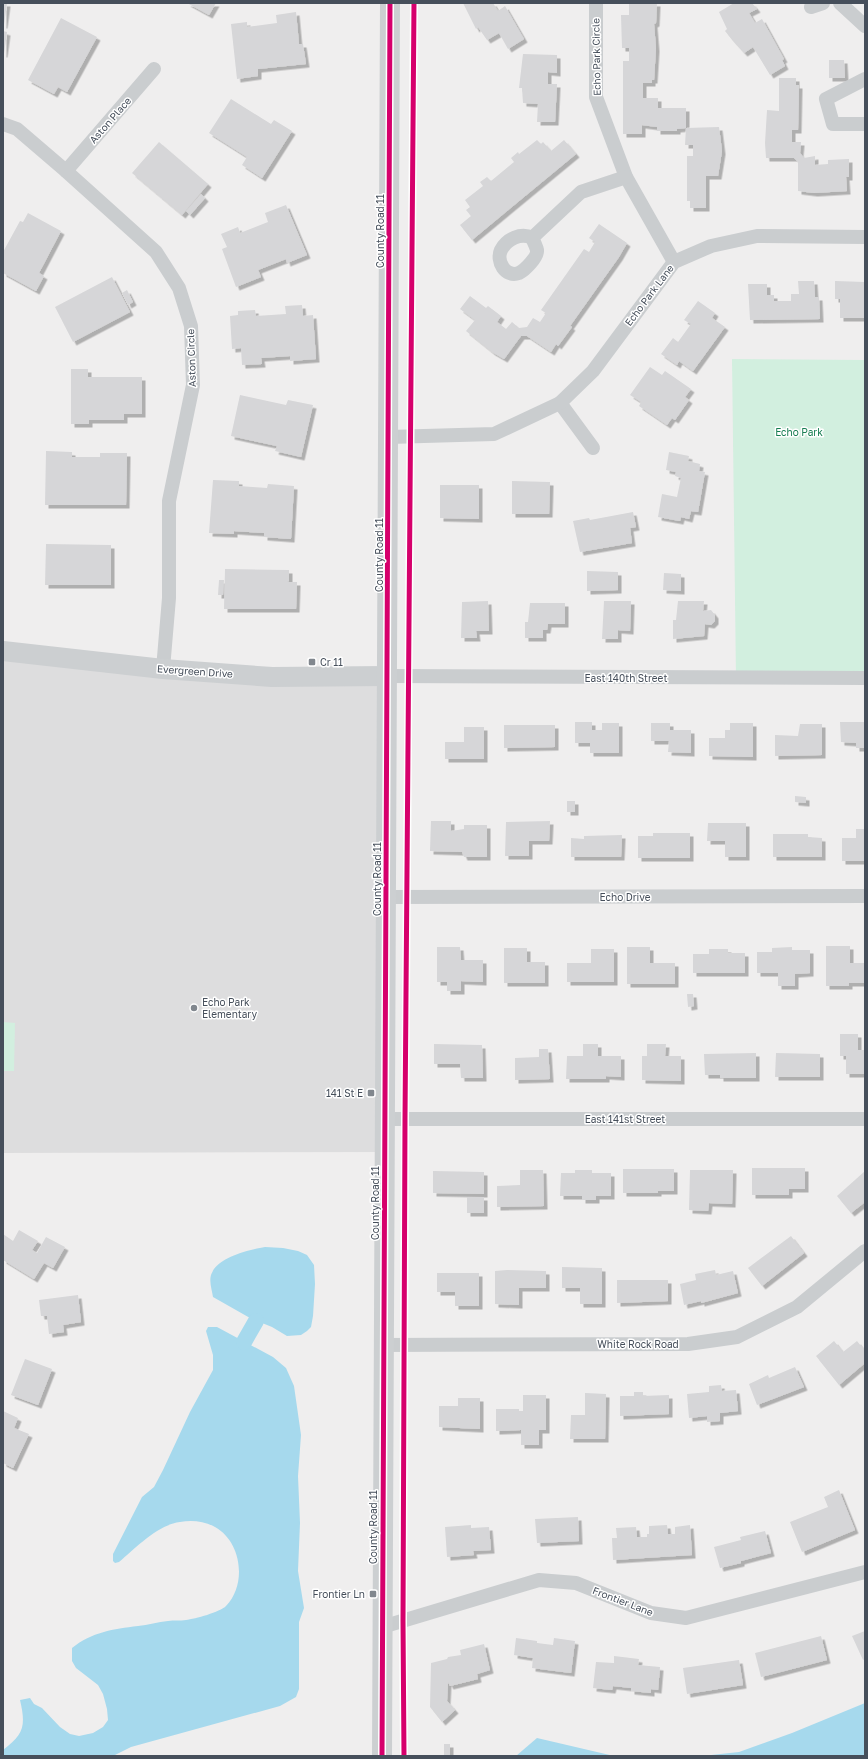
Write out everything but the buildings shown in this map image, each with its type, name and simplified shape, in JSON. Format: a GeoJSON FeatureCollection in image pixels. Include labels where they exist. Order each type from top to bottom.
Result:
{"type":"FeatureCollection","features":[{"type":"Feature","properties":{"kind":"street","name":"County Road 11"},"geometry":{"type":"LineString","coordinates":[[382,1756],[390,3]]}},
{"type":"Feature","properties":{"kind":"street","name":"Echo Park Circle"},"geometry":{"type":"LineString","coordinates":[[596,3],[596,97],[626,177],[674,262]]}},
{"type":"Feature","properties":{"kind":"street"},"geometry":{"type":"LineString","coordinates":[[840,3],[865,26]]}},
{"type":"Feature","properties":{"kind":"street","name":"Aston Place"},"geometry":{"type":"LineString","coordinates":[[66,171],[154,69]]}},
{"type":"Feature","properties":{"kind":"street"},"geometry":{"type":"LineString","coordinates":[[865,79],[826,99],[833,124],[865,124]]}},
{"type":"Feature","properties":{"kind":"street","name":"Aston Circle"},"geometry":{"type":"LineString","coordinates":[[3,124],[17,129],[156,252],[179,288],[191,326],[193,385],[169,501],[169,598],[163,669]]}},
{"type":"Feature","properties":{"kind":"street"},"geometry":{"type":"LineString","coordinates":[[532,238],[581,192],[626,177]]}},
{"type":"Feature","properties":{"kind":"street","name":"Echo Park Lane"},"geometry":{"type":"LineString","coordinates":[[388,437],[494,434],[560,403],[593,370],[674,262],[711,246],[757,236],[865,237]]}},
{"type":"Feature","properties":{"kind":"street"},"geometry":{"type":"LineString","coordinates":[[560,403],[593,448]]}},
{"type":"Feature","properties":{"kind":"street","name":"Evergreen Drive"},"geometry":{"type":"LineString","coordinates":[[3,651],[163,669],[272,677],[387,676]]}},
{"type":"Feature","properties":{"kind":"street","name":"East 140th Street"},"geometry":{"type":"LineString","coordinates":[[387,676],[865,678]]}},
{"type":"Feature","properties":{"kind":"street","name":"Echo Drive"},"geometry":{"type":"LineString","coordinates":[[386,897],[865,896]]}},
{"type":"Feature","properties":{"kind":"street","name":"East 141st Street"},"geometry":{"type":"LineString","coordinates":[[385,1119],[865,1119]]}},
{"type":"Feature","properties":{"kind":"street","name":"White Rock Road"},"geometry":{"type":"LineString","coordinates":[[383,1345],[688,1344],[737,1337],[797,1307],[865,1251]]}},
{"type":"Feature","properties":{"kind":"street","name":"Frontier Lane"},"geometry":{"type":"LineString","coordinates":[[382,1627],[539,1580],[576,1583],[650,1613],[686,1618],[865,1572]]}},
{"type":"Feature","properties":{"kind":"shaded area","name":"Echo Park Elementary"},"geometry":{"type":"Polygon","coordinates":[[[3,651],[387,676],[384,1152],[3,1153],[3,651]]]}},
{"type":"Feature","properties":{"kind":"green space","name":"Echo Park"},"geometry":{"type":"Polygon","coordinates":[[[732,359],[865,360],[865,678],[736,679],[732,359]]]}},
{"type":"Feature","properties":{"kind":"green space"},"geometry":{"type":"Polygon","coordinates":[[[3,1022],[15,1023],[14,1071],[3,1071],[3,1022]]]}},
{"type":"Feature","properties":{"kind":"water"},"geometry":{"type":"Polygon","coordinates":[[[265,1247],[298,1251],[307,1255],[314,1265],[315,1284],[311,1327],[301,1335],[287,1336],[272,1327],[250,1318],[213,1297],[210,1278],[214,1269],[220,1263],[234,1255],[265,1247]]]}},
{"type":"Feature","properties":{"kind":"water"},"geometry":{"type":"Polygon","coordinates":[[[208,1327],[217,1327],[273,1357],[286,1368],[294,1386],[301,1435],[298,1476],[300,1523],[298,1571],[304,1608],[299,1622],[299,1689],[296,1697],[280,1706],[131,1747],[113,1756],[3,1756],[3,1750],[15,1739],[22,1729],[23,1717],[20,1700],[30,1698],[34,1704],[42,1708],[60,1727],[70,1734],[79,1736],[93,1733],[103,1727],[108,1720],[103,1694],[98,1685],[76,1668],[72,1661],[72,1648],[87,1638],[111,1630],[164,1621],[186,1620],[201,1617],[223,1608],[233,1597],[239,1576],[236,1553],[224,1534],[207,1523],[189,1521],[171,1524],[155,1532],[119,1562],[115,1563],[113,1561],[113,1554],[142,1497],[154,1487],[190,1412],[213,1370],[213,1355],[206,1331],[208,1327]]]}},
{"type":"Feature","properties":{"kind":"water"},"geometry":{"type":"Polygon","coordinates":[[[865,1703],[865,1756],[702,1756],[739,1752],[792,1733],[865,1703]]]}},
{"type":"Feature","properties":{"kind":"water"},"geometry":{"type":"Polygon","coordinates":[[[537,1738],[614,1756],[516,1756],[537,1738]]]}},
{"type":"Feature","properties":{"kind":"waterway"},"geometry":{"type":"LineString","coordinates":[[244,1342],[256,1321]]}},
{"type":"Feature","properties":{"kind":"cycle path"},"geometry":{"type":"LineString","coordinates":[[382,1756],[390,3]]}},
{"type":"Feature","properties":{"kind":"cycle path"},"geometry":{"type":"LineString","coordinates":[[404,1756],[403,1621],[405,1119],[414,3]]}},
{"type":"Feature","properties":{"kind":"place","name":"Cr 11"},"geometry":{"type":"Point","coordinates":[312,662]}},
{"type":"Feature","properties":{"kind":"place","name":"Echo Park Elementary"},"geometry":{"type":"Point","coordinates":[194,1008]}},
{"type":"Feature","properties":{"kind":"place","name":"141 St E"},"geometry":{"type":"Point","coordinates":[371,1093]}},
{"type":"Feature","properties":{"kind":"place","name":"Frontier Ln"},"geometry":{"type":"Point","coordinates":[373,1594]}}]}
